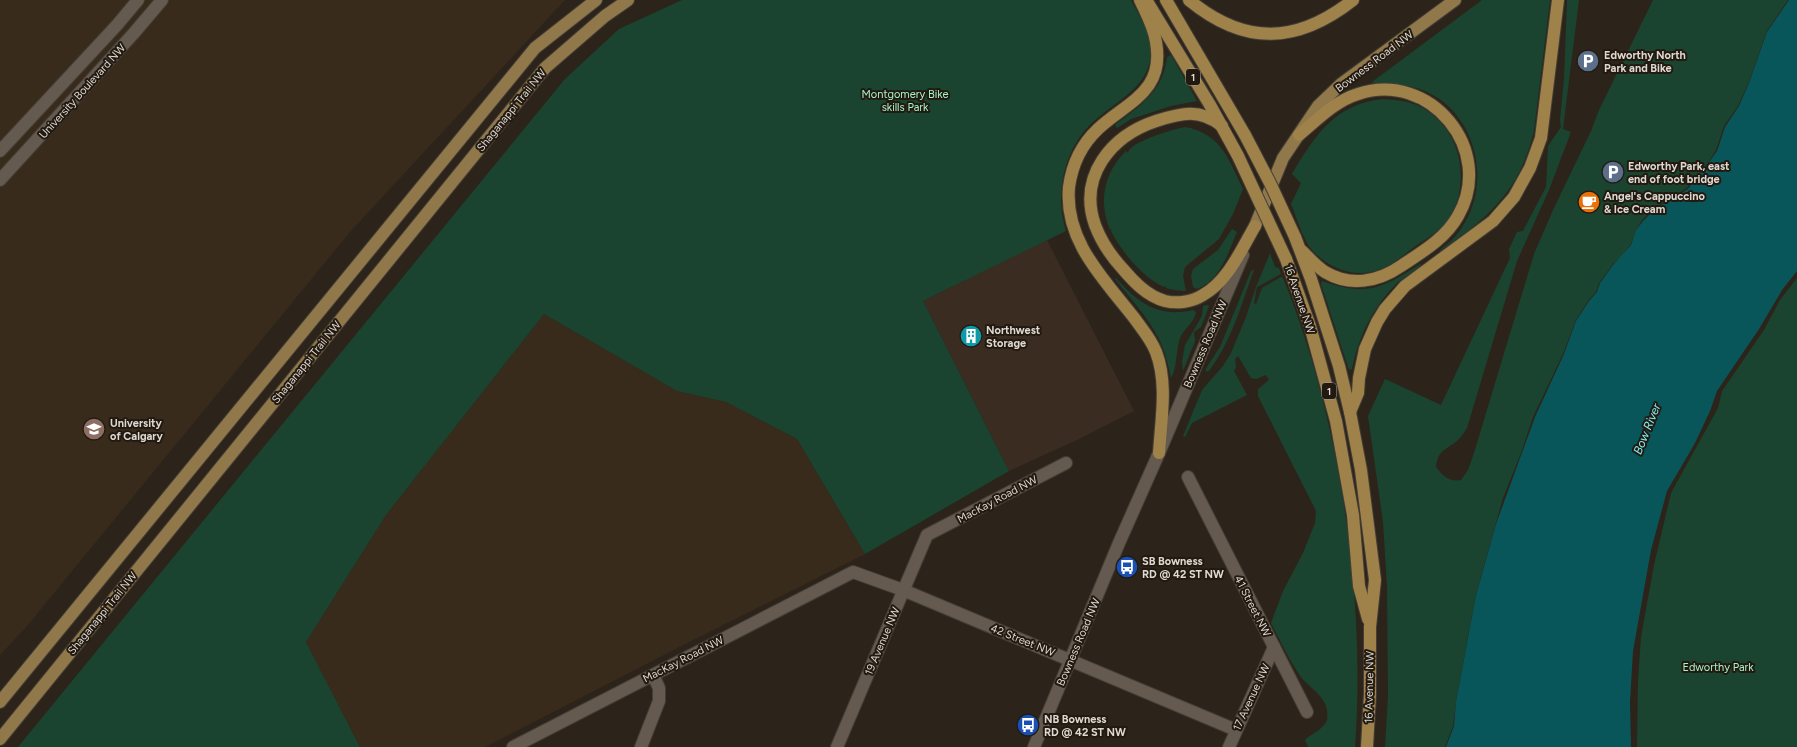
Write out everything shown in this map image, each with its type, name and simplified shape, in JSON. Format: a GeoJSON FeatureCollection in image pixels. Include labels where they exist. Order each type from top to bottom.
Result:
{"type":"FeatureCollection","features":[{"type":"Feature","properties":{"kind":"highway"},"geometry":{"type":"LineString","coordinates":[[1140,0],[1156,42],[1157,59],[1153,76],[1142,95],[1099,128],[1086,143],[1074,168],[1069,187],[1069,203],[1074,231],[1083,251],[1142,329],[1155,351],[1162,380],[1159,454]]}},
{"type":"Feature","properties":{"kind":"highway","name":"16 Avenue NW"},"geometry":{"type":"LineString","coordinates":[[1147,0],[1222,126],[1256,193],[1286,259],[1313,336],[1336,421],[1353,515],[1359,586],[1370,627]]}},
{"type":"Feature","properties":{"kind":"highway","name":"16 Avenue NW"},"geometry":{"type":"LineString","coordinates":[[1166,0],[1246,135],[1267,177],[1300,249],[1332,343],[1350,412],[1361,470],[1374,580],[1370,627],[1370,694],[1367,747]]}},
{"type":"Feature","properties":{"kind":"highway"},"geometry":{"type":"LineString","coordinates":[[1189,0],[1202,10],[1229,25],[1256,33],[1275,34],[1298,30],[1317,24],[1353,0]]}},
{"type":"Feature","properties":{"kind":"highway"},"geometry":{"type":"LineString","coordinates":[[1350,412],[1358,393],[1359,378],[1365,349],[1374,328],[1385,309],[1405,286],[1493,221],[1514,196],[1530,168],[1541,138],[1558,0]]}},
{"type":"Feature","properties":{"kind":"highway"},"geometry":{"type":"LineString","coordinates":[[1299,135],[1329,109],[1349,97],[1370,91],[1395,91],[1427,102],[1453,124],[1464,144],[1469,169],[1467,193],[1461,211],[1451,227],[1433,244],[1386,275],[1369,281],[1337,278],[1322,270],[1300,249]]}},
{"type":"Feature","properties":{"kind":"highway"},"geometry":{"type":"LineString","coordinates":[[1222,126],[1204,115],[1184,114],[1165,118],[1144,126],[1118,141],[1104,156],[1094,177],[1091,204],[1095,226],[1108,250],[1132,280],[1153,296],[1164,301],[1176,303],[1201,296],[1220,281],[1255,226]]}},
{"type":"Feature","properties":{"kind":"main road","name":"Shaganappi Trail NW"},"geometry":{"type":"LineString","coordinates":[[0,702],[535,48],[596,0]]}},
{"type":"Feature","properties":{"kind":"main road","name":"Shaganappi Trail NW"},"geometry":{"type":"LineString","coordinates":[[0,739],[545,68],[605,16],[628,0]]}},
{"type":"Feature","properties":{"kind":"main road","name":"Bowness Road NW"},"geometry":{"type":"LineString","coordinates":[[1255,226],[1283,158],[1318,106],[1341,84],[1455,0]]}},
{"type":"Feature","properties":{"kind":"street","name":"University Boulevard NW"},"geometry":{"type":"LineString","coordinates":[[0,151],[117,25],[138,0]]}},
{"type":"Feature","properties":{"kind":"street","name":"University Boulevard NW"},"geometry":{"type":"LineString","coordinates":[[0,180],[134,34],[162,0]]}},
{"type":"Feature","properties":{"kind":"street","name":"Bowness Road NW"},"geometry":{"type":"LineString","coordinates":[[1034,747],[1119,543],[1159,454],[1255,226]]}},
{"type":"Feature","properties":{"kind":"street","name":"MacKay Road NW"},"geometry":{"type":"LineString","coordinates":[[927,535],[1066,463]]}},
{"type":"Feature","properties":{"kind":"street","name":"41 Street NW"},"geometry":{"type":"LineString","coordinates":[[1188,477],[1307,712]]}},
{"type":"Feature","properties":{"kind":"street","name":"19 Avenue NW"},"geometry":{"type":"LineString","coordinates":[[837,747],[927,535]]}},
{"type":"Feature","properties":{"kind":"street","name":"42 Street NW"},"geometry":{"type":"LineString","coordinates":[[853,572],[903,590],[1236,730]]}},
{"type":"Feature","properties":{"kind":"street","name":"MacKay Road NW"},"geometry":{"type":"LineString","coordinates":[[513,747],[853,572]]}},
{"type":"Feature","properties":{"kind":"street","name":"17 Avenue NW"},"geometry":{"type":"LineString","coordinates":[[1229,747],[1274,647]]}},
{"type":"Feature","properties":{"kind":"street"},"geometry":{"type":"LineString","coordinates":[[641,747],[659,700],[659,688],[653,675]]}},
{"type":"Feature","properties":{"kind":"shaded area","name":"University of Calgary"},"geometry":{"type":"Polygon","coordinates":[[[0,0],[565,0],[350,232],[27,626],[0,655],[0,0]]]}},
{"type":"Feature","properties":{"kind":"shaded area"},"geometry":{"type":"Polygon","coordinates":[[[1047,240],[1134,411],[1077,440],[1009,471],[923,301],[1047,240]]]}},
{"type":"Feature","properties":{"kind":"shaded area"},"geometry":{"type":"Polygon","coordinates":[[[544,314],[677,391],[726,402],[797,439],[865,554],[691,641],[485,747],[360,747],[306,642],[386,515],[544,314]]]}},
{"type":"Feature","properties":{"kind":"green space","name":"Montgomery Bike skills Park"},"geometry":{"type":"Polygon","coordinates":[[[682,0],[1131,0],[1149,37],[1151,50],[1149,63],[1145,74],[1131,92],[1094,121],[1075,144],[1064,172],[1062,187],[1061,202],[1066,231],[923,301],[1009,471],[865,554],[797,439],[726,402],[677,391],[544,314],[386,515],[306,642],[360,747],[18,747],[565,79],[619,29],[682,0]]]}},
{"type":"Feature","properties":{"kind":"green space"},"geometry":{"type":"Polygon","coordinates":[[[1482,0],[1550,0],[1534,131],[1528,153],[1520,171],[1499,202],[1487,215],[1439,252],[1455,237],[1463,226],[1471,210],[1476,192],[1477,174],[1475,156],[1470,139],[1462,123],[1451,109],[1437,97],[1420,89],[1409,86],[1375,84],[1372,82],[1482,0]]]}},
{"type":"Feature","properties":{"kind":"green space"},"geometry":{"type":"Polygon","coordinates":[[[1567,0],[1579,0],[1563,129],[1571,132],[1549,190],[1517,261],[1467,428],[1455,443],[1441,453],[1437,461],[1436,467],[1444,476],[1453,480],[1461,480],[1468,470],[1534,254],[1553,210],[1591,131],[1599,110],[1653,0],[1788,0],[1767,31],[1749,82],[1738,106],[1724,126],[1716,150],[1705,168],[1695,176],[1687,188],[1655,208],[1643,219],[1636,230],[1631,244],[1621,257],[1613,264],[1599,283],[1596,292],[1588,301],[1576,320],[1563,354],[1533,417],[1521,453],[1503,498],[1476,594],[1453,726],[1445,747],[1385,747],[1388,696],[1387,587],[1383,522],[1368,416],[1385,379],[1441,405],[1510,258],[1509,249],[1517,232],[1523,231],[1546,187],[1548,146],[1561,127],[1560,120],[1564,79],[1567,0]]]}},
{"type":"Feature","properties":{"kind":"green space"},"geometry":{"type":"Polygon","coordinates":[[[1171,55],[1197,101],[1171,106],[1131,119],[1117,128],[1115,125],[1142,104],[1156,89],[1165,69],[1167,57],[1171,55]]]}},
{"type":"Feature","properties":{"kind":"green space"},"geometry":{"type":"Polygon","coordinates":[[[1384,99],[1415,104],[1433,115],[1444,127],[1458,154],[1460,185],[1457,201],[1451,216],[1448,221],[1436,232],[1386,267],[1373,272],[1356,273],[1339,269],[1324,261],[1308,244],[1301,231],[1291,204],[1301,183],[1292,174],[1309,146],[1329,123],[1340,114],[1367,102],[1384,99]]]}},
{"type":"Feature","properties":{"kind":"green space"},"geometry":{"type":"Polygon","coordinates":[[[1185,127],[1197,130],[1215,141],[1228,158],[1243,189],[1233,214],[1219,239],[1185,267],[1183,276],[1186,291],[1168,289],[1166,286],[1164,287],[1156,283],[1134,264],[1121,247],[1111,231],[1112,229],[1110,230],[1104,209],[1105,188],[1108,178],[1126,151],[1128,153],[1130,149],[1144,140],[1185,127]]]}},
{"type":"Feature","properties":{"kind":"green space"},"geometry":{"type":"Polygon","coordinates":[[[1232,229],[1237,232],[1218,273],[1205,285],[1197,289],[1193,287],[1191,276],[1193,269],[1218,250],[1232,229]]]}},
{"type":"Feature","properties":{"kind":"green space"},"geometry":{"type":"Polygon","coordinates":[[[1270,253],[1275,267],[1279,268],[1281,274],[1257,287],[1254,303],[1256,304],[1262,288],[1281,277],[1283,278],[1303,332],[1320,389],[1334,448],[1352,570],[1356,630],[1357,690],[1355,747],[1308,747],[1305,740],[1320,729],[1327,720],[1326,706],[1322,698],[1297,671],[1271,623],[1283,591],[1303,553],[1315,523],[1316,511],[1258,396],[1258,389],[1269,380],[1266,375],[1256,379],[1251,378],[1238,356],[1235,359],[1236,367],[1234,371],[1247,395],[1192,423],[1185,437],[1183,436],[1202,390],[1223,366],[1231,353],[1270,253]]]}},
{"type":"Feature","properties":{"kind":"green space"},"geometry":{"type":"Polygon","coordinates":[[[1422,263],[1396,284],[1380,303],[1362,335],[1352,369],[1349,370],[1321,284],[1322,281],[1338,286],[1364,289],[1385,284],[1422,263]]]}},
{"type":"Feature","properties":{"kind":"green space"},"geometry":{"type":"Polygon","coordinates":[[[1254,270],[1230,335],[1208,372],[1205,370],[1220,347],[1251,271],[1254,270]]]}},
{"type":"Feature","properties":{"kind":"green space"},"geometry":{"type":"Polygon","coordinates":[[[1116,278],[1132,295],[1159,310],[1181,312],[1193,310],[1196,312],[1194,319],[1180,338],[1171,378],[1165,353],[1155,331],[1115,279],[1116,278]]]}},
{"type":"Feature","properties":{"kind":"green space","name":"Edworthy Park"},"geometry":{"type":"Polygon","coordinates":[[[1797,278],[1797,747],[1637,747],[1638,681],[1641,637],[1654,565],[1671,493],[1718,408],[1722,391],[1764,330],[1780,300],[1797,278]]]}},
{"type":"Feature","properties":{"kind":"green space"},"geometry":{"type":"Polygon","coordinates":[[[1203,306],[1209,306],[1201,327],[1194,332],[1195,341],[1183,371],[1182,362],[1185,345],[1202,316],[1203,306]]]}},
{"type":"Feature","properties":{"kind":"water","name":"Bow River"},"geometry":{"type":"Polygon","coordinates":[[[1789,0],[1797,0],[1797,271],[1782,290],[1759,329],[1717,391],[1710,411],[1695,443],[1667,491],[1651,550],[1633,651],[1630,702],[1631,747],[1446,747],[1454,726],[1456,702],[1476,595],[1496,524],[1535,417],[1564,354],[1576,321],[1589,301],[1597,292],[1600,283],[1613,265],[1631,245],[1636,230],[1644,220],[1656,208],[1688,189],[1717,151],[1725,127],[1739,106],[1749,83],[1767,32],[1789,0]]]}},
{"type":"Feature","properties":{"kind":"place","name":"Edworthy North Park and Bike"},"geometry":{"type":"Point","coordinates":[1588,61]}},
{"type":"Feature","properties":{"kind":"place","name":"Edworthy Park, east end of foot bridge"},"geometry":{"type":"Point","coordinates":[1613,172]}},
{"type":"Feature","properties":{"kind":"place","name":"Angel's Cappuccino & Ice Cream"},"geometry":{"type":"Point","coordinates":[1589,202]}},
{"type":"Feature","properties":{"kind":"place","name":"Northwest Storage"},"geometry":{"type":"Point","coordinates":[971,336]}},
{"type":"Feature","properties":{"kind":"place","name":"University of Calgary"},"geometry":{"type":"Point","coordinates":[94,429]}},
{"type":"Feature","properties":{"kind":"place","name":"SB Bowness RD @ 42 ST NW"},"geometry":{"type":"Point","coordinates":[1127,567]}},
{"type":"Feature","properties":{"kind":"place","name":"NB Bowness RD @ 42 ST NW"},"geometry":{"type":"Point","coordinates":[1028,725]}}]}
